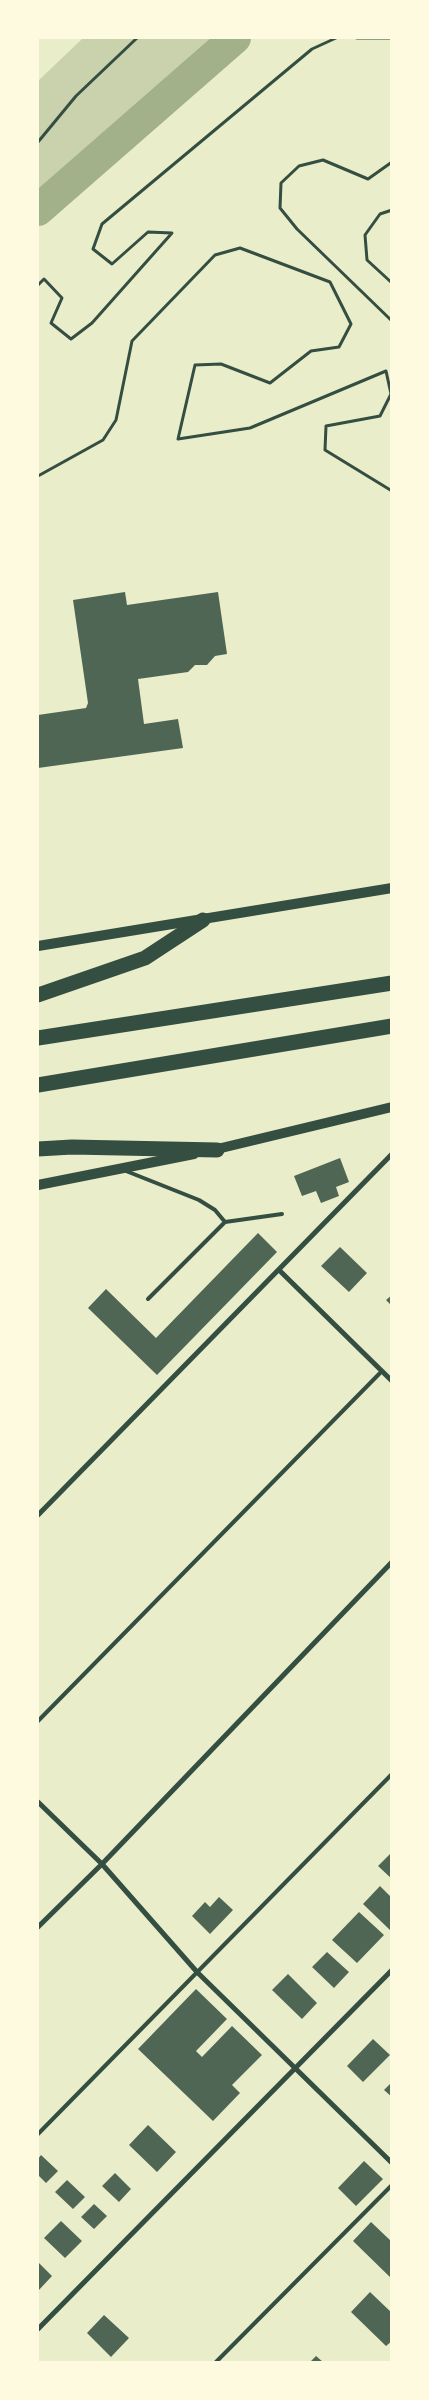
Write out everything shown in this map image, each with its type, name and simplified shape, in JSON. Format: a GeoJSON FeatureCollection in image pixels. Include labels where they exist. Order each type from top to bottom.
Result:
{"type":"FeatureCollection","features":[{"type":"Feature","properties":{"kind":"highway"},"geometry":{"type":"LineString","coordinates":[[38,995],[145,958],[203,920]]}},
{"type":"Feature","properties":{"kind":"highway"},"geometry":{"type":"LineString","coordinates":[[38,1038],[392,982]]}},
{"type":"Feature","properties":{"kind":"highway"},"geometry":{"type":"LineString","coordinates":[[38,1086],[392,1026]]}},
{"type":"Feature","properties":{"kind":"highway"},"geometry":{"type":"LineString","coordinates":[[38,1149],[217,1150]]}},
{"type":"Feature","properties":{"kind":"main road"},"geometry":{"type":"LineString","coordinates":[[38,946],[392,888]]}},
{"type":"Feature","properties":{"kind":"main road"},"geometry":{"type":"LineString","coordinates":[[38,1185],[217,1150],[392,1107]]}},
{"type":"Feature","properties":{"kind":"street"},"geometry":{"type":"LineString","coordinates":[[38,1515],[392,1154]]}},
{"type":"Feature","properties":{"kind":"street"},"geometry":{"type":"LineString","coordinates":[[279,1270],[392,1381]]}},
{"type":"Feature","properties":{"kind":"street"},"geometry":{"type":"LineString","coordinates":[[38,1927],[102,1864],[392,1562]]}},
{"type":"Feature","properties":{"kind":"street"},"geometry":{"type":"LineString","coordinates":[[38,1802],[102,1864],[197,1972],[392,2163]]}},
{"type":"Feature","properties":{"kind":"street"},"geometry":{"type":"LineString","coordinates":[[38,2328],[392,1970]]}},
{"type":"Feature","properties":{"kind":"lane"},"geometry":{"type":"LineString","coordinates":[[122,1169],[199,1200],[215,1210],[225,1222]]}},
{"type":"Feature","properties":{"kind":"lane"},"geometry":{"type":"LineString","coordinates":[[148,1299],[225,1222],[282,1214]]}},
{"type":"Feature","properties":{"kind":"lane"},"geometry":{"type":"LineString","coordinates":[[38,1722],[382,1372]]}},
{"type":"Feature","properties":{"kind":"lane"},"geometry":{"type":"LineString","coordinates":[[38,2134],[392,1774]]}},
{"type":"Feature","properties":{"kind":"lane"},"geometry":{"type":"LineString","coordinates":[[216,2362],[392,2185]]}},
{"type":"Feature","properties":{"kind":"path"},"geometry":{"type":"LineString","coordinates":[[38,142],[76,96],[137,38]]}},
{"type":"Feature","properties":{"kind":"path"},"geometry":{"type":"LineString","coordinates":[[38,285],[44,279],[62,298],[51,323],[71,339],[92,323],[172,233],[148,232],[112,264],[94,249],[102,224],[312,49],[336,38]]}},
{"type":"Feature","properties":{"kind":"path"},"geometry":{"type":"LineString","coordinates":[[357,38],[392,38]]}},
{"type":"Feature","properties":{"kind":"path"},"geometry":{"type":"LineString","coordinates":[[392,162],[368,179],[323,160],[298,166],[281,183],[280,208],[297,229],[392,321]]}},
{"type":"Feature","properties":{"kind":"path"},"geometry":{"type":"LineString","coordinates":[[392,210],[380,214],[365,235],[367,260],[392,283]]}},
{"type":"Feature","properties":{"kind":"path"},"geometry":{"type":"LineString","coordinates":[[38,476],[103,440],[116,420],[132,342],[215,255],[240,248],[330,282],[351,324],[339,347],[311,351],[270,383],[221,364],[195,365],[178,439],[250,428],[386,370],[391,394],[380,416],[326,426],[325,450],[392,491]]}},
{"type":"Feature","properties":{"kind":"green space"},"geometry":{"type":"Polygon","coordinates":[[[83,38],[235,38],[38,210],[38,81],[83,38]]]}},
{"type":"Feature","properties":{"kind":"building"},"geometry":{"type":"Polygon","coordinates":[[[125,592],[127,605],[218,592],[227,654],[215,656],[207,665],[195,665],[188,672],[138,679],[144,724],[178,719],[183,748],[38,768],[38,715],[86,708],[88,703],[73,600],[125,592]]]}},
{"type":"Feature","properties":{"kind":"building"},"geometry":{"type":"Polygon","coordinates":[[[340,1158],[349,1182],[336,1187],[339,1196],[321,1203],[316,1191],[302,1196],[294,1176],[340,1158]]]}},
{"type":"Feature","properties":{"kind":"building"},"geometry":{"type":"Polygon","coordinates":[[[258,1233],[277,1252],[157,1375],[88,1308],[106,1289],[156,1338],[258,1233]]]}},
{"type":"Feature","properties":{"kind":"building"},"geometry":{"type":"Polygon","coordinates":[[[340,1247],[367,1273],[349,1292],[321,1266],[340,1247]]]}},
{"type":"Feature","properties":{"kind":"building"},"geometry":{"type":"Polygon","coordinates":[[[392,1295],[392,1306],[386,1300],[392,1295]]]}},
{"type":"Feature","properties":{"kind":"building"},"geometry":{"type":"Polygon","coordinates":[[[392,1852],[392,1879],[378,1866],[392,1852]]]}},
{"type":"Feature","properties":{"kind":"building"},"geometry":{"type":"Polygon","coordinates":[[[380,1886],[392,1898],[390,1930],[363,1904],[380,1886]]]}},
{"type":"Feature","properties":{"kind":"building"},"geometry":{"type":"Polygon","coordinates":[[[219,1897],[233,1910],[210,1934],[192,1916],[205,1902],[210,1907],[219,1897]]]}},
{"type":"Feature","properties":{"kind":"building"},"geometry":{"type":"Polygon","coordinates":[[[359,1912],[384,1935],[357,1963],[332,1940],[359,1912]]]}},
{"type":"Feature","properties":{"kind":"building"},"geometry":{"type":"Polygon","coordinates":[[[327,1952],[349,1972],[334,1988],[312,1967],[327,1952]]]}},
{"type":"Feature","properties":{"kind":"building"},"geometry":{"type":"Polygon","coordinates":[[[288,1974],[317,2003],[302,2019],[272,1990],[288,1974]]]}},
{"type":"Feature","properties":{"kind":"building"},"geometry":{"type":"Polygon","coordinates":[[[196,1989],[227,2019],[196,2051],[202,2057],[232,2026],[262,2055],[232,2085],[240,2093],[213,2121],[138,2049],[196,1989]]]}},
{"type":"Feature","properties":{"kind":"building"},"geometry":{"type":"Polygon","coordinates":[[[373,2039],[390,2055],[363,2082],[347,2066],[373,2039]]]}},
{"type":"Feature","properties":{"kind":"building"},"geometry":{"type":"Polygon","coordinates":[[[392,2082],[392,2097],[384,2090],[392,2082]]]}},
{"type":"Feature","properties":{"kind":"building"},"geometry":{"type":"Polygon","coordinates":[[[148,2125],[176,2152],[157,2172],[129,2145],[148,2125]]]}},
{"type":"Feature","properties":{"kind":"building"},"geometry":{"type":"Polygon","coordinates":[[[41,2155],[58,2171],[46,2183],[38,2175],[38,2159],[41,2155]]]}},
{"type":"Feature","properties":{"kind":"building"},"geometry":{"type":"Polygon","coordinates":[[[364,2161],[383,2179],[356,2206],[338,2188],[364,2161]]]}},
{"type":"Feature","properties":{"kind":"building"},"geometry":{"type":"Polygon","coordinates":[[[115,2173],[131,2189],[119,2202],[102,2186],[115,2173]]]}},
{"type":"Feature","properties":{"kind":"building"},"geometry":{"type":"Polygon","coordinates":[[[67,2180],[85,2197],[73,2209],[55,2192],[67,2180]]]}},
{"type":"Feature","properties":{"kind":"building"},"geometry":{"type":"Polygon","coordinates":[[[94,2204],[107,2216],[94,2229],[81,2217],[94,2204]]]}},
{"type":"Feature","properties":{"kind":"building"},"geometry":{"type":"Polygon","coordinates":[[[61,2221],[82,2241],[65,2258],[44,2238],[61,2221]]]}},
{"type":"Feature","properties":{"kind":"building"},"geometry":{"type":"Polygon","coordinates":[[[371,2222],[392,2242],[392,2279],[353,2241],[371,2222]]]}},
{"type":"Feature","properties":{"kind":"building"},"geometry":{"type":"Polygon","coordinates":[[[38,2262],[52,2276],[38,2291],[38,2262]]]}},
{"type":"Feature","properties":{"kind":"building"},"geometry":{"type":"Polygon","coordinates":[[[370,2292],[392,2313],[392,2341],[386,2346],[351,2312],[370,2292]]]}},
{"type":"Feature","properties":{"kind":"building"},"geometry":{"type":"Polygon","coordinates":[[[104,2315],[129,2338],[111,2357],[87,2333],[104,2315]]]}},
{"type":"Feature","properties":{"kind":"building"},"geometry":{"type":"Polygon","coordinates":[[[316,2356],[323,2362],[310,2362],[316,2356]]]}},
{"type":"Feature","properties":{"kind":"waterway"},"geometry":{"type":"LineString","coordinates":[[38,210],[235,38]]}}]}
